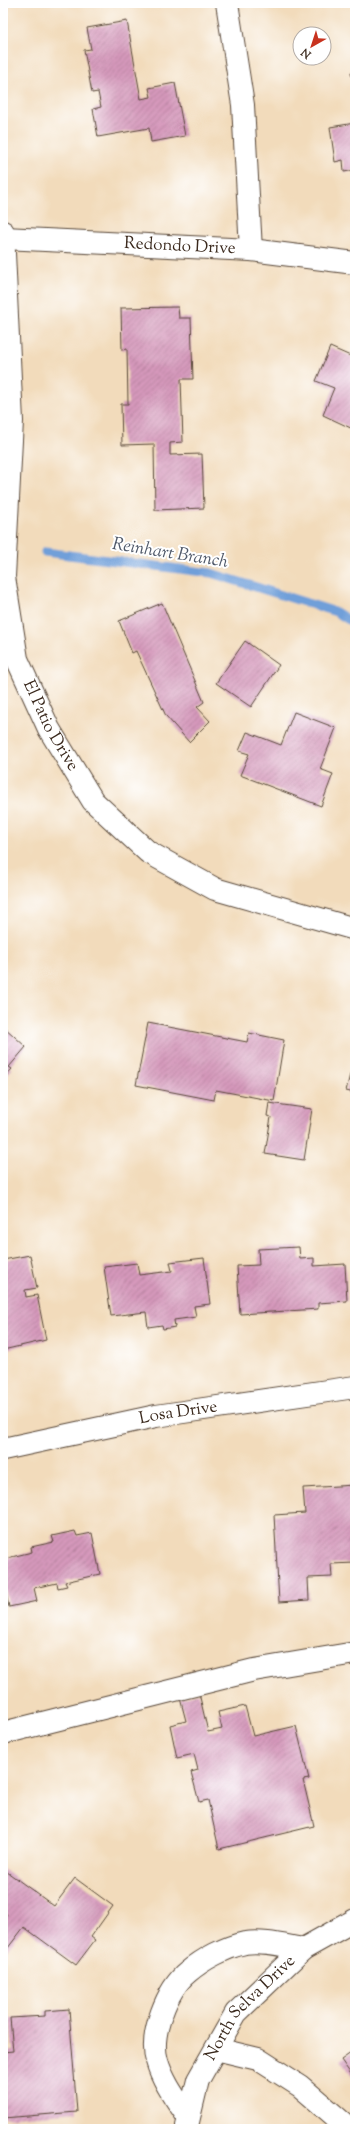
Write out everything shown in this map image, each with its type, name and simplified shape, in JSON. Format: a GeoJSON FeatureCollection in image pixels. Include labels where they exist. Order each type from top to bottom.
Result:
{"type":"FeatureCollection","features":[{"type":"Feature","properties":{"kind":"street"},"geometry":{"type":"LineString","coordinates":[[227,3],[243,105],[251,250]]}},
{"type":"Feature","properties":{"kind":"street","name":"Redondo Drive"},"geometry":{"type":"LineString","coordinates":[[4,235],[251,250],[355,263]]}},
{"type":"Feature","properties":{"kind":"street","name":"El Patio Drive"},"geometry":{"type":"LineString","coordinates":[[4,235],[12,421],[4,577],[17,659],[49,729],[93,801],[148,852],[215,889],[355,929]]}},
{"type":"Feature","properties":{"kind":"street","name":"Losa Drive"},"geometry":{"type":"LineString","coordinates":[[3,1448],[156,1416],[355,1387]]}},
{"type":"Feature","properties":{"kind":"street"},"geometry":{"type":"LineString","coordinates":[[3,1733],[254,1670],[355,1653]]}},
{"type":"Feature","properties":{"kind":"street","name":"North Selva Drive"},"geometry":{"type":"LineString","coordinates":[[187,2123],[198,2080],[236,2013],[303,1949],[355,1920]]}},
{"type":"Feature","properties":{"kind":"street"},"geometry":{"type":"LineString","coordinates":[[187,2123],[164,2082],[156,2059],[158,2026],[170,1994],[187,1972],[212,1956],[245,1943],[261,1942],[303,1949]]}},
{"type":"Feature","properties":{"kind":"street"},"geometry":{"type":"LineString","coordinates":[[216,2049],[258,2059],[300,2086],[350,2129]]}},
{"type":"Feature","properties":{"kind":"building"},"geometry":{"type":"Polygon","coordinates":[[[127,21],[141,99],[151,97],[149,88],[175,83],[185,136],[151,142],[149,128],[98,137],[93,109],[101,107],[98,92],[92,93],[84,50],[91,49],[87,28],[127,21]]]}},
{"type":"Feature","properties":{"kind":"building"},"geometry":{"type":"Polygon","coordinates":[[[351,72],[355,72],[355,94],[354,94],[351,72]]]}},
{"type":"Feature","properties":{"kind":"building"},"geometry":{"type":"Polygon","coordinates":[[[355,123],[355,170],[344,172],[343,160],[335,162],[330,127],[355,123]]]}},
{"type":"Feature","properties":{"kind":"building"},"geometry":{"type":"Polygon","coordinates":[[[178,307],[179,318],[191,318],[193,379],[181,379],[183,442],[170,443],[170,455],[202,454],[204,508],[155,510],[154,444],[122,445],[121,404],[128,404],[127,349],[122,350],[121,308],[178,307]]]}},
{"type":"Feature","properties":{"kind":"building"},"geometry":{"type":"Polygon","coordinates":[[[330,347],[355,358],[355,430],[323,415],[334,388],[316,381],[330,347]]]}},
{"type":"Feature","properties":{"kind":"building"},"geometry":{"type":"Polygon","coordinates":[[[162,603],[204,702],[197,707],[210,721],[189,742],[166,716],[136,651],[132,653],[119,621],[162,603]]]}},
{"type":"Feature","properties":{"kind":"building"},"geometry":{"type":"Polygon","coordinates":[[[245,641],[279,665],[251,707],[216,683],[245,641]]]}},
{"type":"Feature","properties":{"kind":"building"},"geometry":{"type":"Polygon","coordinates":[[[294,712],[336,728],[320,769],[333,774],[321,806],[240,775],[249,754],[239,751],[247,732],[281,745],[294,712]]]}},
{"type":"Feature","properties":{"kind":"building"},"geometry":{"type":"Polygon","coordinates":[[[148,1023],[247,1042],[249,1033],[284,1040],[274,1101],[216,1090],[214,1100],[136,1085],[148,1023]]]}},
{"type":"Feature","properties":{"kind":"building"},"geometry":{"type":"Polygon","coordinates":[[[3,1026],[26,1047],[9,1067],[12,1069],[3,1079],[3,1026]]]}},
{"type":"Feature","properties":{"kind":"building"},"geometry":{"type":"Polygon","coordinates":[[[352,1066],[355,1067],[355,1093],[346,1091],[352,1066]]]}},
{"type":"Feature","properties":{"kind":"building"},"geometry":{"type":"Polygon","coordinates":[[[269,1103],[312,1109],[304,1160],[265,1154],[271,1117],[267,1116],[269,1103]]]}},
{"type":"Feature","properties":{"kind":"building"},"geometry":{"type":"Polygon","coordinates":[[[299,1247],[300,1259],[314,1258],[314,1266],[345,1264],[347,1301],[318,1303],[318,1309],[240,1314],[237,1266],[259,1265],[258,1249],[299,1247]]]}},
{"type":"Feature","properties":{"kind":"building"},"geometry":{"type":"Polygon","coordinates":[[[30,1255],[37,1288],[25,1290],[26,1297],[37,1295],[46,1340],[3,1350],[3,1260],[30,1255]]]}},
{"type":"Feature","properties":{"kind":"building"},"geometry":{"type":"Polygon","coordinates":[[[204,1258],[210,1304],[194,1306],[196,1317],[174,1320],[175,1327],[163,1329],[162,1325],[148,1327],[146,1312],[111,1316],[104,1267],[137,1263],[139,1275],[172,1271],[170,1262],[204,1258]]]}},
{"type":"Feature","properties":{"kind":"building"},"geometry":{"type":"Polygon","coordinates":[[[355,1485],[355,1563],[331,1564],[332,1577],[308,1578],[309,1600],[279,1602],[274,1515],[305,1513],[303,1488],[355,1485]]]}},
{"type":"Feature","properties":{"kind":"building"},"geometry":{"type":"Polygon","coordinates":[[[75,1531],[77,1536],[92,1533],[100,1574],[65,1582],[67,1586],[58,1588],[57,1583],[34,1588],[37,1601],[9,1607],[3,1581],[3,1559],[32,1552],[31,1547],[54,1542],[52,1536],[75,1531]]]}},
{"type":"Feature","properties":{"kind":"building"},"geometry":{"type":"Polygon","coordinates":[[[199,1693],[208,1732],[222,1729],[218,1712],[245,1706],[253,1736],[296,1726],[309,1779],[303,1780],[314,1826],[219,1849],[208,1800],[199,1802],[191,1772],[198,1770],[194,1754],[177,1758],[170,1725],[186,1721],[180,1698],[199,1693]]]}},
{"type":"Feature","properties":{"kind":"building"},"geometry":{"type":"Polygon","coordinates":[[[3,1869],[54,1906],[75,1878],[113,1906],[91,1937],[95,1940],[76,1965],[24,1927],[4,1953],[3,1952],[3,1920],[7,1914],[3,1911],[3,1869]]]}},
{"type":"Feature","properties":{"kind":"building"},"geometry":{"type":"Polygon","coordinates":[[[69,2009],[77,2112],[3,2118],[3,2052],[13,2051],[10,2018],[45,2016],[45,2011],[69,2009]]]}},
{"type":"Feature","properties":{"kind":"building"},"geometry":{"type":"Polygon","coordinates":[[[355,2050],[355,2080],[341,2060],[355,2050]]]}},
{"type":"Feature","properties":{"kind":"waterway","name":"Reinhart Branch"},"geometry":{"type":"LineString","coordinates":[[45,552],[211,573],[336,612],[355,624]]}}]}
